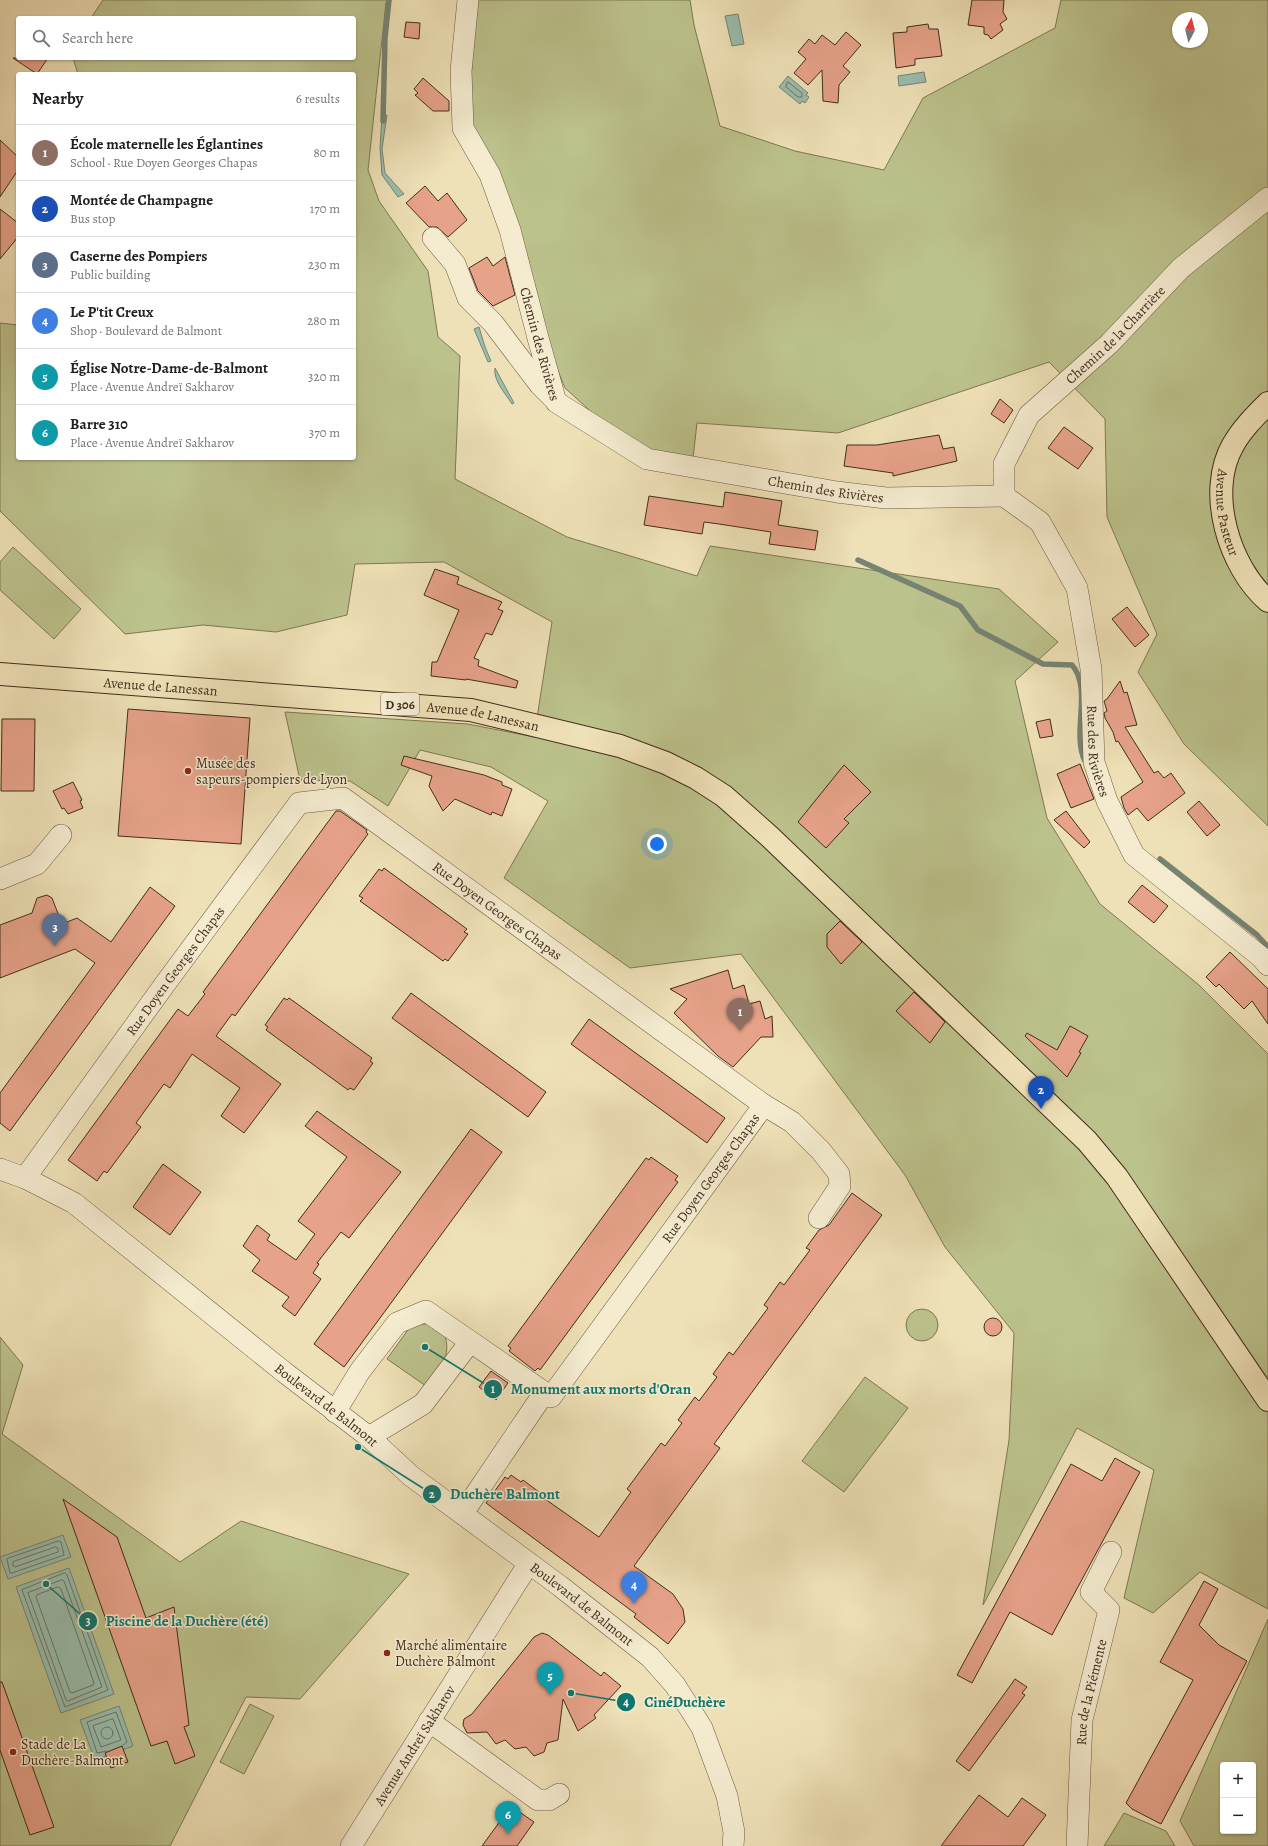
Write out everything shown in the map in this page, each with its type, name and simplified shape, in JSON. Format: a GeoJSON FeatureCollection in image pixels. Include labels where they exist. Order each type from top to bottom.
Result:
{"type":"FeatureCollection","features":[{"type":"Feature","properties":{"kind":"main road","name":"Avenue Pasteur"},"geometry":{"type":"LineString","coordinates":[[1268,403],[1249,422],[1232,446],[1223,471],[1220,503],[1227,534],[1240,567],[1268,601]]}},
{"type":"Feature","properties":{"kind":"main road","name":"Avenue de Lanessan"},"geometry":{"type":"LineString","coordinates":[[0,674],[471,710],[620,746],[666,763],[696,778],[724,796],[769,836],[1087,1141],[1117,1177],[1268,1400]]}},
{"type":"Feature","properties":{"kind":"street","name":"Chemin des Rivières"},"geometry":{"type":"LineString","coordinates":[[468,0],[461,71],[463,128],[490,175],[510,230],[556,402],[647,459],[837,492],[886,498],[1004,496]]}},
{"type":"Feature","properties":{"kind":"street","name":"Chemin de la Charrière"},"geometry":{"type":"LineString","coordinates":[[1004,496],[1004,464],[1029,415],[1109,344],[1181,268],[1268,198]]}},
{"type":"Feature","properties":{"kind":"street"},"geometry":{"type":"LineString","coordinates":[[433,238],[455,264],[468,298],[493,323],[540,385],[556,402]]}},
{"type":"Feature","properties":{"kind":"street","name":"Rue des Rivières"},"geometry":{"type":"LineString","coordinates":[[1004,496],[1040,522],[1077,588],[1091,669],[1094,762],[1107,801],[1134,855],[1262,958],[1268,965]]}},
{"type":"Feature","properties":{"kind":"street","name":"Rue Doyen Georges Chapas"},"geometry":{"type":"LineString","coordinates":[[25,1178],[165,984],[299,803],[343,798],[764,1105],[550,1397],[544,1393]]}},
{"type":"Feature","properties":{"kind":"street"},"geometry":{"type":"LineString","coordinates":[[0,879],[37,864],[61,835]]}},
{"type":"Feature","properties":{"kind":"street"},"geometry":{"type":"LineString","coordinates":[[764,1105],[792,1122],[821,1150],[839,1174],[840,1186],[819,1218]]}},
{"type":"Feature","properties":{"kind":"street","name":"Boulevard de Balmont"},"geometry":{"type":"LineString","coordinates":[[0,1169],[25,1178],[74,1203],[335,1412],[369,1436],[411,1476],[529,1562],[650,1656],[675,1685],[702,1728],[727,1796],[734,1832],[733,1846]]}},
{"type":"Feature","properties":{"kind":"street"},"geometry":{"type":"LineString","coordinates":[[335,1412],[360,1371],[397,1323],[426,1311],[544,1393],[462,1513]]}},
{"type":"Feature","properties":{"kind":"street"},"geometry":{"type":"LineString","coordinates":[[369,1436],[424,1404],[470,1342]]}},
{"type":"Feature","properties":{"kind":"street","name":"Rue de la Piémente"},"geometry":{"type":"LineString","coordinates":[[1077,1846],[1082,1720],[1108,1610],[1091,1592],[1111,1552]]}},
{"type":"Feature","properties":{"kind":"street","name":"Avenue Andreï Sakharov"},"geometry":{"type":"LineString","coordinates":[[351,1846],[529,1562]]}},
{"type":"Feature","properties":{"kind":"street"},"geometry":{"type":"LineString","coordinates":[[429,1722],[538,1800],[549,1800],[559,1794]]}},
{"type":"Feature","properties":{"kind":"green space"},"geometry":{"type":"Polygon","coordinates":[[[103,0],[390,0],[386,2],[368,170],[379,201],[428,271],[438,337],[460,356],[455,479],[567,537],[697,576],[710,546],[999,589],[1058,642],[1015,681],[1047,818],[1100,904],[1199,985],[1268,1054],[1268,1609],[1200,1572],[1153,1613],[1124,1598],[1154,1470],[1077,1428],[983,1605],[1009,1440],[1014,1333],[945,1247],[905,1175],[741,954],[630,968],[504,878],[548,801],[491,767],[420,750],[388,806],[350,781],[300,780],[285,712],[468,724],[534,737],[552,622],[444,562],[355,564],[347,615],[276,632],[203,625],[125,634],[0,511],[0,323],[16,325],[16,460],[356,460],[356,72],[77,72],[74,60],[356,60],[356,16],[92,16],[103,0]]]}},
{"type":"Feature","properties":{"kind":"green space"},"geometry":{"type":"Polygon","coordinates":[[[475,0],[690,0],[694,25],[720,126],[795,151],[884,170],[923,98],[1055,28],[1061,0],[1268,0],[1268,826],[1184,744],[1138,672],[1157,634],[1107,517],[1105,419],[1049,362],[838,433],[697,423],[693,458],[645,449],[599,419],[565,388],[543,334],[469,125],[475,0]]]}},
{"type":"Feature","properties":{"kind":"green space"},"geometry":{"type":"Polygon","coordinates":[[[13,547],[81,609],[54,639],[0,590],[0,562],[13,547]]]}},
{"type":"Feature","properties":{"kind":"green space"},"geometry":{"type":"Polygon","coordinates":[[[919,1309],[925,1309],[935,1316],[938,1325],[937,1331],[931,1338],[925,1341],[919,1341],[909,1334],[906,1328],[906,1322],[913,1312],[919,1309]]]}},
{"type":"Feature","properties":{"kind":"green space"},"geometry":{"type":"Polygon","coordinates":[[[416,1324],[431,1324],[444,1333],[446,1341],[446,1356],[440,1368],[426,1386],[387,1359],[410,1327],[416,1324]]]}},
{"type":"Feature","properties":{"kind":"green space"},"geometry":{"type":"Polygon","coordinates":[[[0,1337],[23,1365],[2,1434],[180,1562],[241,1521],[409,1574],[300,1699],[246,1697],[170,1846],[0,1846],[0,1337]]]}},
{"type":"Feature","properties":{"kind":"green space"},"geometry":{"type":"Polygon","coordinates":[[[865,1377],[908,1408],[844,1492],[802,1461],[865,1377]]]}},
{"type":"Feature","properties":{"kind":"green space"},"geometry":{"type":"Polygon","coordinates":[[[1268,1619],[1268,1846],[1194,1846],[1180,1821],[1268,1619]]]}},
{"type":"Feature","properties":{"kind":"green space"},"geometry":{"type":"Polygon","coordinates":[[[250,1704],[274,1716],[244,1774],[220,1762],[250,1704]]]}},
{"type":"Feature","properties":{"kind":"green space"},"geometry":{"type":"Polygon","coordinates":[[[1124,1813],[1166,1831],[1175,1846],[1104,1846],[1124,1813]]]}},
{"type":"Feature","properties":{"kind":"water"},"geometry":{"type":"Polygon","coordinates":[[[738,14],[744,44],[732,46],[725,16],[738,14]]]}},
{"type":"Feature","properties":{"kind":"water"},"geometry":{"type":"Polygon","coordinates":[[[924,72],[926,82],[899,86],[898,76],[924,72]]]}},
{"type":"Feature","properties":{"kind":"water"},"geometry":{"type":"Polygon","coordinates":[[[788,76],[808,93],[806,95],[809,97],[805,103],[802,101],[800,104],[779,87],[788,76]]]}},
{"type":"Feature","properties":{"kind":"water"},"geometry":{"type":"Polygon","coordinates":[[[382,115],[387,115],[382,149],[385,173],[404,194],[398,197],[382,175],[380,148],[382,115]]]}},
{"type":"Feature","properties":{"kind":"water"},"geometry":{"type":"Polygon","coordinates":[[[479,327],[491,361],[488,362],[474,329],[479,327]]]}},
{"type":"Feature","properties":{"kind":"water"},"geometry":{"type":"Polygon","coordinates":[[[495,368],[514,403],[512,404],[500,387],[496,378],[495,368]]]}},
{"type":"Feature","properties":{"kind":"water"},"geometry":{"type":"Polygon","coordinates":[[[63,1535],[71,1557],[8,1579],[0,1557],[63,1535]]]}},
{"type":"Feature","properties":{"kind":"water"},"geometry":{"type":"Polygon","coordinates":[[[69,1568],[114,1694],[61,1713],[16,1587],[69,1568]]]}},
{"type":"Feature","properties":{"kind":"water"},"geometry":{"type":"Polygon","coordinates":[[[119,1706],[133,1746],[95,1760],[80,1720],[119,1706]]]}},
{"type":"Feature","properties":{"kind":"building"},"geometry":{"type":"Polygon","coordinates":[[[972,0],[1004,0],[1003,12],[1007,19],[1000,24],[1003,30],[991,39],[988,35],[984,34],[984,27],[968,25],[972,0]]]}},
{"type":"Feature","properties":{"kind":"building"},"geometry":{"type":"Polygon","coordinates":[[[406,22],[420,23],[419,39],[404,37],[406,22]]]}},
{"type":"Feature","properties":{"kind":"building"},"geometry":{"type":"Polygon","coordinates":[[[928,24],[929,29],[938,29],[942,56],[915,59],[915,65],[896,68],[893,33],[907,32],[907,27],[928,24]]]}},
{"type":"Feature","properties":{"kind":"building"},"geometry":{"type":"Polygon","coordinates":[[[846,32],[861,45],[843,66],[850,72],[839,85],[838,103],[823,101],[822,70],[808,85],[794,73],[806,59],[798,52],[809,39],[815,44],[822,35],[835,45],[846,32]]]}},
{"type":"Feature","properties":{"kind":"building"},"geometry":{"type":"Polygon","coordinates":[[[16,60],[47,60],[38,72],[34,72],[16,60]]]}},
{"type":"Feature","properties":{"kind":"building"},"geometry":{"type":"Polygon","coordinates":[[[423,78],[449,101],[449,111],[433,111],[415,95],[418,93],[414,89],[423,78]]]}},
{"type":"Feature","properties":{"kind":"building"},"geometry":{"type":"Polygon","coordinates":[[[0,140],[16,155],[16,173],[0,197],[0,140]]]}},
{"type":"Feature","properties":{"kind":"building"},"geometry":{"type":"Polygon","coordinates":[[[425,186],[438,201],[447,193],[467,220],[448,237],[437,227],[429,227],[406,203],[425,186]]]}},
{"type":"Feature","properties":{"kind":"building"},"geometry":{"type":"Polygon","coordinates":[[[0,209],[16,221],[16,239],[0,259],[0,209]]]}},
{"type":"Feature","properties":{"kind":"building"},"geometry":{"type":"Polygon","coordinates":[[[487,257],[493,266],[505,257],[515,295],[493,306],[478,291],[469,268],[487,257]]]}},
{"type":"Feature","properties":{"kind":"building"},"geometry":{"type":"Polygon","coordinates":[[[1000,399],[1013,410],[1004,423],[991,414],[1000,399]]]}},
{"type":"Feature","properties":{"kind":"building"},"geometry":{"type":"Polygon","coordinates":[[[1064,427],[1093,448],[1078,469],[1048,448],[1064,427]]]}},
{"type":"Feature","properties":{"kind":"building"},"geometry":{"type":"Polygon","coordinates":[[[939,435],[943,449],[954,447],[957,461],[893,476],[893,473],[844,466],[847,445],[877,445],[939,435]]]}},
{"type":"Feature","properties":{"kind":"building"},"geometry":{"type":"Polygon","coordinates":[[[725,492],[782,501],[778,525],[818,531],[815,550],[769,544],[771,532],[719,524],[704,522],[702,534],[644,525],[649,496],[723,507],[725,492]]]}},
{"type":"Feature","properties":{"kind":"building"},"geometry":{"type":"Polygon","coordinates":[[[435,569],[459,577],[457,584],[502,602],[498,609],[503,611],[492,635],[486,633],[474,658],[479,660],[478,666],[518,681],[516,688],[466,679],[431,676],[432,662],[437,662],[459,610],[424,595],[435,569]]]}},
{"type":"Feature","properties":{"kind":"building"},"geometry":{"type":"Polygon","coordinates":[[[1127,607],[1149,635],[1135,647],[1112,619],[1127,607]]]}},
{"type":"Feature","properties":{"kind":"building"},"geometry":{"type":"Polygon","coordinates":[[[1120,681],[1124,693],[1127,692],[1137,725],[1125,727],[1154,773],[1158,771],[1164,778],[1171,773],[1185,793],[1148,821],[1137,808],[1128,815],[1124,808],[1121,797],[1143,782],[1118,741],[1116,742],[1104,713],[1107,711],[1104,701],[1120,681]]]}},
{"type":"Feature","properties":{"kind":"building","name":"Musée des sapeurs-pompiers de Lyon"},"geometry":{"type":"Polygon","coordinates":[[[128,709],[250,718],[241,844],[118,836],[128,709]]]}},
{"type":"Feature","properties":{"kind":"building"},"geometry":{"type":"Polygon","coordinates":[[[2,719],[35,719],[34,791],[1,791],[2,719]]]}},
{"type":"Feature","properties":{"kind":"building"},"geometry":{"type":"Polygon","coordinates":[[[1050,719],[1053,736],[1040,738],[1036,722],[1050,719]]]}},
{"type":"Feature","properties":{"kind":"building"},"geometry":{"type":"Polygon","coordinates":[[[404,756],[484,775],[502,782],[502,785],[512,789],[502,816],[492,812],[491,815],[455,799],[443,811],[429,786],[432,776],[401,765],[404,756]]]}},
{"type":"Feature","properties":{"kind":"building"},"geometry":{"type":"Polygon","coordinates":[[[1080,764],[1094,799],[1071,808],[1057,774],[1080,764]]]}},
{"type":"Feature","properties":{"kind":"building"},"geometry":{"type":"Polygon","coordinates":[[[844,765],[871,792],[844,819],[849,823],[826,848],[798,822],[844,765]]]}},
{"type":"Feature","properties":{"kind":"building"},"geometry":{"type":"Polygon","coordinates":[[[73,782],[82,800],[80,801],[83,808],[68,814],[64,808],[62,809],[53,791],[73,782]]]}},
{"type":"Feature","properties":{"kind":"building"},"geometry":{"type":"Polygon","coordinates":[[[1199,801],[1220,825],[1207,836],[1187,812],[1199,801]]]}},
{"type":"Feature","properties":{"kind":"building"},"geometry":{"type":"Polygon","coordinates":[[[336,811],[340,811],[367,830],[366,832],[368,834],[235,1016],[232,1014],[216,1036],[281,1084],[244,1133],[221,1116],[240,1088],[192,1054],[170,1088],[164,1084],[136,1123],[141,1127],[107,1173],[104,1171],[97,1181],[68,1160],[178,1009],[188,1016],[205,994],[203,992],[336,811]]]}},
{"type":"Feature","properties":{"kind":"building"},"geometry":{"type":"Polygon","coordinates":[[[1066,811],[1090,842],[1084,848],[1054,820],[1066,811]]]}},
{"type":"Feature","properties":{"kind":"building"},"geometry":{"type":"Polygon","coordinates":[[[384,868],[467,929],[464,932],[468,934],[448,961],[445,959],[443,961],[360,901],[363,898],[359,896],[379,869],[382,871],[384,868]]]}},
{"type":"Feature","properties":{"kind":"building"},"geometry":{"type":"Polygon","coordinates":[[[1142,885],[1168,906],[1154,923],[1128,902],[1142,885]]]}},
{"type":"Feature","properties":{"kind":"building"},"geometry":{"type":"Polygon","coordinates":[[[150,887],[175,906],[10,1131],[0,1123],[0,1093],[95,963],[75,949],[0,978],[0,925],[32,913],[37,898],[47,895],[52,898],[62,924],[77,918],[111,942],[150,887]]]}},
{"type":"Feature","properties":{"kind":"building"},"geometry":{"type":"Polygon","coordinates":[[[840,921],[862,942],[841,964],[827,947],[827,934],[840,921]]]}},
{"type":"Feature","properties":{"kind":"building"},"geometry":{"type":"Polygon","coordinates":[[[1230,952],[1268,989],[1268,1024],[1252,1001],[1244,1009],[1219,984],[1216,987],[1206,977],[1230,952]]]}},
{"type":"Feature","properties":{"kind":"building"},"geometry":{"type":"Polygon","coordinates":[[[728,970],[733,989],[744,985],[749,1004],[760,1001],[765,1019],[772,1016],[773,1037],[761,1037],[733,1067],[718,1056],[674,1013],[687,999],[670,989],[728,970]]]}},
{"type":"Feature","properties":{"kind":"building"},"geometry":{"type":"Polygon","coordinates":[[[914,992],[945,1022],[930,1043],[896,1011],[914,992]]]}},
{"type":"Feature","properties":{"kind":"building"},"geometry":{"type":"Polygon","coordinates":[[[411,993],[546,1092],[528,1117],[392,1018],[411,993]]]}},
{"type":"Feature","properties":{"kind":"building"},"geometry":{"type":"Polygon","coordinates":[[[284,998],[287,1000],[289,998],[372,1058],[370,1061],[373,1063],[354,1090],[350,1088],[348,1090],[266,1030],[268,1027],[265,1025],[284,998]]]}},
{"type":"Feature","properties":{"kind":"building"},"geometry":{"type":"Polygon","coordinates":[[[589,1019],[725,1118],[707,1143],[571,1044],[589,1019]]]}},
{"type":"Feature","properties":{"kind":"building"},"geometry":{"type":"Polygon","coordinates":[[[1070,1026],[1088,1036],[1079,1052],[1081,1053],[1067,1077],[1025,1036],[1027,1033],[1057,1050],[1070,1026]]]}},
{"type":"Feature","properties":{"kind":"building"},"geometry":{"type":"Polygon","coordinates":[[[317,1111],[401,1172],[349,1238],[341,1232],[317,1263],[319,1264],[313,1273],[321,1279],[295,1316],[282,1306],[289,1297],[252,1271],[260,1260],[243,1246],[257,1225],[270,1235],[267,1240],[296,1260],[315,1234],[298,1221],[347,1157],[305,1126],[317,1111]]]}},
{"type":"Feature","properties":{"kind":"building"},"geometry":{"type":"Polygon","coordinates":[[[471,1129],[502,1152],[344,1367],[314,1344],[471,1129]]]}},
{"type":"Feature","properties":{"kind":"building"},"geometry":{"type":"Polygon","coordinates":[[[651,1157],[678,1176],[675,1180],[678,1182],[540,1370],[538,1368],[535,1371],[509,1351],[511,1348],[508,1346],[646,1158],[649,1160],[651,1157]]]}},
{"type":"Feature","properties":{"kind":"building"},"geometry":{"type":"Polygon","coordinates":[[[163,1164],[201,1192],[170,1235],[133,1207],[163,1164]]]}},
{"type":"Feature","properties":{"kind":"building"},"geometry":{"type":"Polygon","coordinates":[[[852,1193],[882,1215],[714,1444],[720,1448],[634,1566],[673,1594],[683,1609],[685,1622],[668,1644],[634,1617],[636,1614],[486,1503],[505,1477],[508,1479],[511,1475],[521,1482],[523,1480],[539,1492],[538,1494],[599,1537],[631,1492],[627,1489],[661,1443],[665,1446],[682,1423],[678,1420],[695,1397],[699,1401],[717,1377],[713,1374],[729,1352],[733,1355],[768,1308],[764,1305],[780,1282],[784,1285],[810,1250],[806,1248],[819,1230],[829,1225],[852,1193]]]}},
{"type":"Feature","properties":{"kind":"building"},"geometry":{"type":"Polygon","coordinates":[[[993,1318],[999,1321],[1002,1327],[999,1333],[993,1336],[987,1333],[984,1327],[987,1321],[993,1318]]]}},
{"type":"Feature","properties":{"kind":"building"},"geometry":{"type":"Polygon","coordinates":[[[491,1371],[508,1383],[496,1400],[479,1387],[491,1371]]]}},
{"type":"Feature","properties":{"kind":"building"},"geometry":{"type":"Polygon","coordinates":[[[1115,1458],[1140,1472],[1052,1635],[1010,1612],[972,1683],[957,1675],[1071,1464],[1102,1481],[1115,1458]]]}},
{"type":"Feature","properties":{"kind":"building"},"geometry":{"type":"Polygon","coordinates":[[[63,1499],[117,1537],[146,1618],[174,1607],[189,1725],[184,1727],[195,1756],[175,1764],[167,1741],[151,1746],[63,1499]]]}},
{"type":"Feature","properties":{"kind":"building"},"geometry":{"type":"Polygon","coordinates":[[[1204,1581],[1218,1589],[1199,1625],[1219,1645],[1247,1661],[1161,1824],[1132,1809],[1126,1803],[1193,1680],[1160,1662],[1204,1581]]]}},
{"type":"Feature","properties":{"kind":"building"},"geometry":{"type":"Polygon","coordinates":[[[542,1633],[548,1635],[601,1676],[604,1672],[621,1686],[594,1715],[596,1718],[578,1731],[563,1699],[558,1740],[547,1743],[544,1752],[534,1756],[526,1747],[515,1749],[505,1740],[496,1744],[487,1732],[467,1733],[463,1725],[464,1719],[472,1714],[534,1637],[542,1633]]]}},
{"type":"Feature","properties":{"kind":"building"},"geometry":{"type":"Polygon","coordinates":[[[1015,1679],[1027,1687],[1022,1693],[1025,1695],[969,1771],[956,1761],[1015,1679]]]}},
{"type":"Feature","properties":{"kind":"building","name":"Stade de La Duchère-Balmont"},"geometry":{"type":"Polygon","coordinates":[[[0,1682],[2,1682],[54,1827],[30,1835],[0,1750],[0,1682]]]}},
{"type":"Feature","properties":{"kind":"building"},"geometry":{"type":"Polygon","coordinates":[[[122,1746],[128,1762],[111,1768],[105,1753],[122,1746]]]}},
{"type":"Feature","properties":{"kind":"building"},"geometry":{"type":"Polygon","coordinates":[[[979,1795],[1008,1817],[1022,1798],[1046,1815],[1023,1846],[941,1846],[979,1795]]]}},
{"type":"Feature","properties":{"kind":"building"},"geometry":{"type":"Polygon","coordinates":[[[511,1806],[534,1822],[517,1846],[482,1846],[511,1806]]]}},
{"type":"Feature","properties":{"kind":"waterway"},"geometry":{"type":"LineString","coordinates":[[383,121],[385,38],[389,0]]}},
{"type":"Feature","properties":{"kind":"waterway"},"geometry":{"type":"LineString","coordinates":[[858,560],[960,606],[978,630],[1043,664],[1072,665],[1078,675],[1081,686],[1082,699],[1080,738],[1081,750],[1085,761]]}},
{"type":"Feature","properties":{"kind":"waterway"},"geometry":{"type":"LineString","coordinates":[[1160,859],[1257,935],[1268,947]]}},
{"type":"Feature","properties":{"kind":"place","name":"Musée des sapeurs-pompiers de Lyon"},"geometry":{"type":"Point","coordinates":[188,771]}},
{"type":"Feature","properties":{"kind":"place","name":"Caserne des Pompiers"},"geometry":{"type":"Point","coordinates":[55,946]}},
{"type":"Feature","properties":{"kind":"place","name":"École maternelle les Églantines"},"geometry":{"type":"Point","coordinates":[740,1031]}},
{"type":"Feature","properties":{"kind":"place","name":"Montée de Champagne"},"geometry":{"type":"Point","coordinates":[1041,1109]}},
{"type":"Feature","properties":{"kind":"place","name":"Monument aux morts d'Oran"},"geometry":{"type":"Point","coordinates":[425,1347]}},
{"type":"Feature","properties":{"kind":"place","name":"Duchère Balmont"},"geometry":{"type":"Point","coordinates":[358,1447]}},
{"type":"Feature","properties":{"kind":"place","name":"Piscine de la Duchère (été)"},"geometry":{"type":"Point","coordinates":[46,1584]}},
{"type":"Feature","properties":{"kind":"place","name":"Le P'tit Creux"},"geometry":{"type":"Point","coordinates":[634,1604]}},
{"type":"Feature","properties":{"kind":"place","name":"Marché alimentaire Duchère Balmont"},"geometry":{"type":"Point","coordinates":[387,1653]}},
{"type":"Feature","properties":{"kind":"place","name":"CinéDuchère"},"geometry":{"type":"Point","coordinates":[571,1693]}},
{"type":"Feature","properties":{"kind":"place","name":"Église Notre-Dame-de-Balmont"},"geometry":{"type":"Point","coordinates":[550,1695]}},
{"type":"Feature","properties":{"kind":"place","name":"Stade de La Duchère-Balmont"},"geometry":{"type":"Point","coordinates":[13,1752]}},
{"type":"Feature","properties":{"kind":"place","name":"Barre 310"},"geometry":{"type":"Point","coordinates":[508,1834]}}]}
